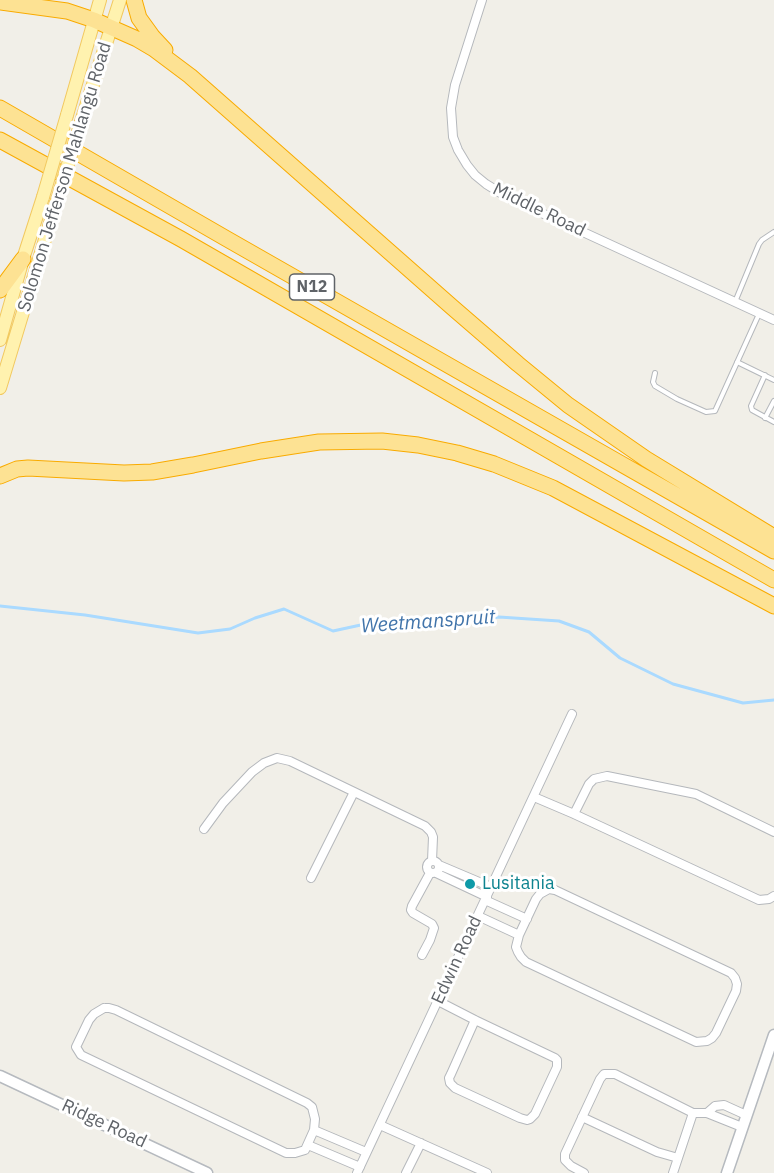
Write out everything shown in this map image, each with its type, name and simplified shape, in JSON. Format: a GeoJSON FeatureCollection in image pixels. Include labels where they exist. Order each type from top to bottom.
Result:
{"type":"FeatureCollection","features":[{"type":"Feature","properties":{"kind":"highway"},"geometry":{"type":"LineString","coordinates":[[134,0],[139,18],[152,36],[190,76]]}},
{"type":"Feature","properties":{"kind":"highway"},"geometry":{"type":"LineString","coordinates":[[0,2],[67,10],[137,39],[154,49],[190,76],[476,329],[568,405],[646,459],[774,537]]}},
{"type":"Feature","properties":{"kind":"highway","name":"N12"},"geometry":{"type":"LineString","coordinates":[[0,108],[774,551]]}},
{"type":"Feature","properties":{"kind":"highway","name":"N12"},"geometry":{"type":"LineString","coordinates":[[0,140],[181,239],[774,580]]}},
{"type":"Feature","properties":{"kind":"highway"},"geometry":{"type":"LineString","coordinates":[[0,146],[134,220],[181,239]]}},
{"type":"Feature","properties":{"kind":"highway"},"geometry":{"type":"LineString","coordinates":[[0,290],[23,259]]}},
{"type":"Feature","properties":{"kind":"highway"},"geometry":{"type":"LineString","coordinates":[[0,476],[17,469],[28,468],[124,473],[152,472],[319,442],[382,441],[418,445],[494,464],[553,488],[774,606]]}},
{"type":"Feature","properties":{"kind":"main road","name":"Solomon Jefferson Mahlangu Road"},"geometry":{"type":"LineString","coordinates":[[0,340],[100,0]]}},
{"type":"Feature","properties":{"kind":"main road","name":"Solomon Jefferson Mahlangu Road"},"geometry":{"type":"LineString","coordinates":[[0,388],[120,0]]}},
{"type":"Feature","properties":{"kind":"main road"},"geometry":{"type":"LineString","coordinates":[[727,1173],[774,1035]]}},
{"type":"Feature","properties":{"kind":"main road","name":"Ridge Road"},"geometry":{"type":"LineString","coordinates":[[0,1076],[207,1173]]}},
{"type":"Feature","properties":{"kind":"street","name":"Middle Road"},"geometry":{"type":"LineString","coordinates":[[482,0],[455,85],[452,108],[453,137],[467,165],[486,184],[507,197],[774,320]]}},
{"type":"Feature","properties":{"kind":"street","name":"Edwin Road"},"geometry":{"type":"LineString","coordinates":[[358,1170],[572,714]]}},
{"type":"Feature","properties":{"kind":"street"},"geometry":{"type":"LineString","coordinates":[[204,829],[223,803],[252,772],[270,759],[277,758],[290,761],[415,820],[429,829],[433,837],[435,863],[439,870],[433,873],[417,895],[411,910],[432,924],[434,928],[422,955]]}},
{"type":"Feature","properties":{"kind":"street"},"geometry":{"type":"LineString","coordinates":[[574,814],[589,784],[594,779],[607,776],[696,794],[774,832]]}},
{"type":"Feature","properties":{"kind":"street"},"geometry":{"type":"LineString","coordinates":[[311,878],[354,792]]}},
{"type":"Feature","properties":{"kind":"street"},"geometry":{"type":"LineString","coordinates":[[534,797],[759,900],[774,896]]}},
{"type":"Feature","properties":{"kind":"street"},"geometry":{"type":"LineString","coordinates":[[435,863],[490,887]]}},
{"type":"Feature","properties":{"kind":"street"},"geometry":{"type":"LineString","coordinates":[[433,873],[527,919]]}},
{"type":"Feature","properties":{"kind":"street"},"geometry":{"type":"LineString","coordinates":[[549,889],[555,890],[731,972],[737,984],[736,991],[716,1033],[707,1041],[696,1042],[526,962],[516,947],[527,919],[540,894],[549,889]]}},
{"type":"Feature","properties":{"kind":"street"},"geometry":{"type":"LineString","coordinates":[[478,916],[519,935]]}},
{"type":"Feature","properties":{"kind":"street"},"geometry":{"type":"LineString","coordinates":[[438,1000],[557,1060],[556,1071],[535,1114],[530,1119],[520,1118],[455,1088],[450,1083],[449,1078],[475,1020]]}},
{"type":"Feature","properties":{"kind":"street"},"geometry":{"type":"LineString","coordinates":[[104,1008],[116,1010],[303,1100],[312,1107],[315,1119],[314,1130],[308,1145],[305,1150],[286,1153],[87,1059],[77,1051],[76,1047],[89,1020],[104,1008]]}},
{"type":"Feature","properties":{"kind":"street"},"geometry":{"type":"LineString","coordinates":[[584,1173],[571,1166],[565,1157],[604,1074],[615,1074],[693,1113],[707,1113],[742,1126]]}},
{"type":"Feature","properties":{"kind":"street"},"geometry":{"type":"LineString","coordinates":[[707,1113],[716,1106],[724,1105],[746,1115]]}},
{"type":"Feature","properties":{"kind":"street"},"geometry":{"type":"LineString","coordinates":[[673,1173],[693,1113]]}},
{"type":"Feature","properties":{"kind":"street"},"geometry":{"type":"LineString","coordinates":[[582,1117],[657,1152],[678,1158]]}},
{"type":"Feature","properties":{"kind":"street"},"geometry":{"type":"LineString","coordinates":[[380,1125],[487,1173]]}},
{"type":"Feature","properties":{"kind":"street"},"geometry":{"type":"LineString","coordinates":[[314,1130],[366,1152]]}},
{"type":"Feature","properties":{"kind":"street"},"geometry":{"type":"LineString","coordinates":[[406,1173],[421,1143]]}},
{"type":"Feature","properties":{"kind":"street"},"geometry":{"type":"LineString","coordinates":[[308,1145],[358,1170]]}},
{"type":"Feature","properties":{"kind":"lane"},"geometry":{"type":"LineString","coordinates":[[735,302],[759,244],[774,232]]}},
{"type":"Feature","properties":{"kind":"lane"},"geometry":{"type":"LineString","coordinates":[[655,373],[654,386],[706,412],[715,411],[760,313]]}},
{"type":"Feature","properties":{"kind":"lane"},"geometry":{"type":"LineString","coordinates":[[737,362],[774,380]]}},
{"type":"Feature","properties":{"kind":"lane"},"geometry":{"type":"LineString","coordinates":[[765,375],[751,406],[752,410],[774,422]]}},
{"type":"Feature","properties":{"kind":"lane"},"geometry":{"type":"LineString","coordinates":[[765,418],[774,400]]}},
{"type":"Feature","properties":{"kind":"waterway","name":"Weetmanspruit"},"geometry":{"type":"LineString","coordinates":[[0,606],[85,615],[198,633],[230,629],[284,609],[333,631],[370,623],[441,625],[499,617],[559,621],[589,632],[620,658],[673,684],[743,703],[774,700]]}},
{"type":"Feature","properties":{"kind":"place","name":"Lusitania"},"geometry":{"type":"Point","coordinates":[470,884]}}]}
